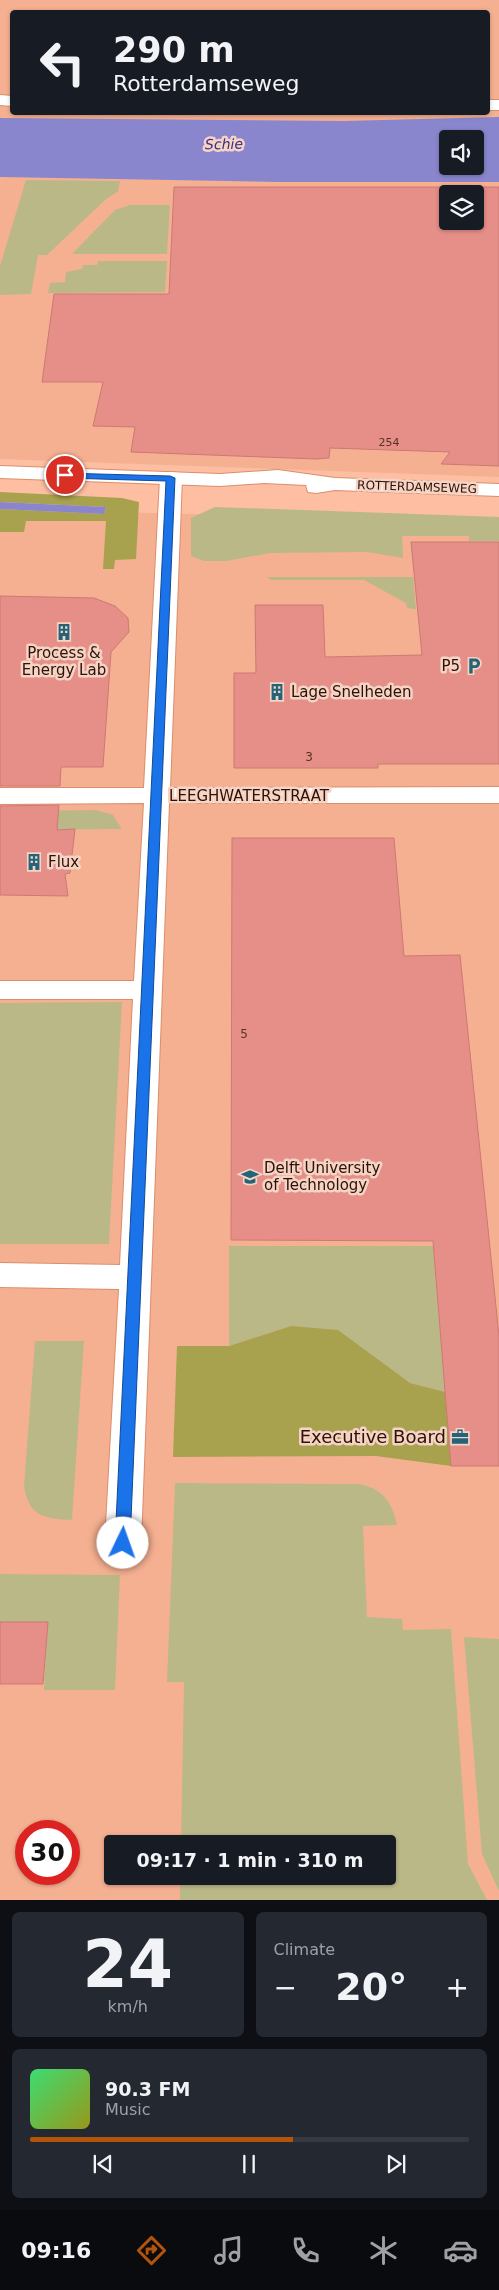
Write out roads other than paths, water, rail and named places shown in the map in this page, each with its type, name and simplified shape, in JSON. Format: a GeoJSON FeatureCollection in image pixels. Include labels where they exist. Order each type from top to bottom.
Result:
{"type":"FeatureCollection","features":[{"type":"Feature","properties":{"kind":"street","name":"ROTTERDAMSEWEG"},"geometry":{"type":"LineString","coordinates":[[0,472],[220,480],[261,486],[307,488],[334,484],[499,490]]}},
{"type":"Feature","properties":{"kind":"street"},"geometry":{"type":"LineString","coordinates":[[123,1543],[170,478]]}},
{"type":"Feature","properties":{"kind":"street","name":"LEEGHWATERSTRAAT"},"geometry":{"type":"LineString","coordinates":[[0,796],[499,795]]}},
{"type":"Feature","properties":{"kind":"street"},"geometry":{"type":"LineString","coordinates":[[0,990],[147,990]]}},
{"type":"Feature","properties":{"kind":"street"},"geometry":{"type":"LineString","coordinates":[[0,1276],[136,1277]]}},
{"type":"Feature","properties":{"kind":"water","name":"Schie"},"geometry":{"type":"Polygon","coordinates":[[[499,117],[499,182],[278,182],[0,177],[0,118],[344,121],[499,117]]]}},
{"type":"Feature","properties":{"kind":"water"},"geometry":{"type":"Polygon","coordinates":[[[0,502],[106,507],[104,514],[0,509],[0,502]]]}},
{"type":"Feature","properties":{"kind":"place","name":"Process & Energy Lab"},"geometry":{"type":"Point","coordinates":[64,632]}},
{"type":"Feature","properties":{"kind":"place","name":"P5"},"geometry":{"type":"Point","coordinates":[474,666]}},
{"type":"Feature","properties":{"kind":"place","name":"Lage Snelheden"},"geometry":{"type":"Point","coordinates":[277,692]}},
{"type":"Feature","properties":{"kind":"place","name":"Flux"},"geometry":{"type":"Point","coordinates":[34,862]}},
{"type":"Feature","properties":{"kind":"place","name":"Delft University of Technology"},"geometry":{"type":"Point","coordinates":[250,1177]}},
{"type":"Feature","properties":{"kind":"place","name":"Executive Board"},"geometry":{"type":"Point","coordinates":[460,1437]}}]}
